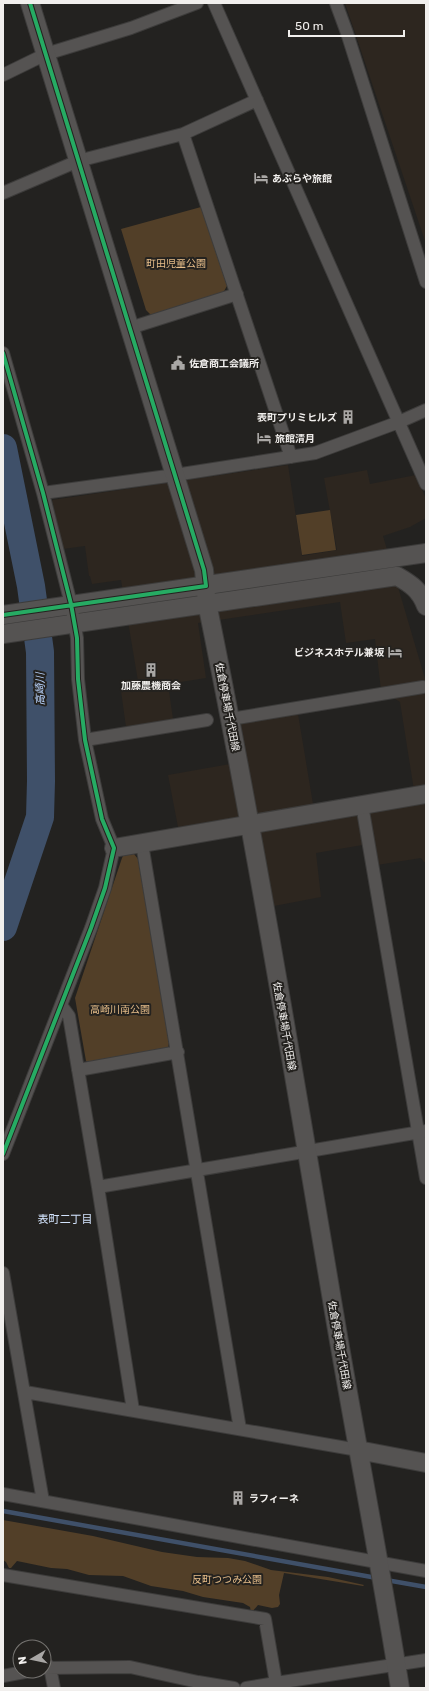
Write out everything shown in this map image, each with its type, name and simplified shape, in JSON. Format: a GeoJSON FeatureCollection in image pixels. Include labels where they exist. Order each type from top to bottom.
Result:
{"type":"FeatureCollection","features":[{"type":"Feature","properties":{"kind":"main road","name":"佐倉停車場千代田線"},"geometry":{"type":"LineString","coordinates":[[30,3],[204,570],[207,594],[251,826],[358,1450],[380,1562],[400,1688]]}},
{"type":"Feature","properties":{"kind":"main road"},"geometry":{"type":"LineString","coordinates":[[3,634],[75,623],[207,594],[426,553]]}},
{"type":"Feature","properties":{"kind":"main road"},"geometry":{"type":"LineString","coordinates":[[3,615],[71,604],[207,594],[397,576],[414,585],[422,595],[426,606]]}},
{"type":"Feature","properties":{"kind":"main road"},"geometry":{"type":"LineString","coordinates":[[114,848],[251,826],[426,794]]}},
{"type":"Feature","properties":{"kind":"main road"},"geometry":{"type":"LineString","coordinates":[[358,1450],[426,1463]]}},
{"type":"Feature","properties":{"kind":"street"},"geometry":{"type":"LineString","coordinates":[[3,75],[46,54],[131,28],[197,3]]}},
{"type":"Feature","properties":{"kind":"street"},"geometry":{"type":"LineString","coordinates":[[214,3],[426,484]]}},
{"type":"Feature","properties":{"kind":"street"},"geometry":{"type":"LineString","coordinates":[[336,3],[347,33],[426,282]]}},
{"type":"Feature","properties":{"kind":"street"},"geometry":{"type":"LineString","coordinates":[[3,193],[78,161],[183,134],[256,100]]}},
{"type":"Feature","properties":{"kind":"street"},"geometry":{"type":"LineString","coordinates":[[183,134],[291,457]]}},
{"type":"Feature","properties":{"kind":"street"},"geometry":{"type":"LineString","coordinates":[[130,328],[237,294]]}},
{"type":"Feature","properties":{"kind":"street"},"geometry":{"type":"LineString","coordinates":[[3,353],[43,493],[71,604],[75,623],[78,680],[85,740],[102,819],[114,848],[102,894],[3,1154]]}},
{"type":"Feature","properties":{"kind":"street"},"geometry":{"type":"LineString","coordinates":[[43,493],[175,475],[315,453],[426,410]]}},
{"type":"Feature","properties":{"kind":"street"},"geometry":{"type":"LineString","coordinates":[[231,718],[424,687]]}},
{"type":"Feature","properties":{"kind":"street"},"geometry":{"type":"LineString","coordinates":[[85,740],[207,720]]}},
{"type":"Feature","properties":{"kind":"street"},"geometry":{"type":"LineString","coordinates":[[362,805],[422,1132],[426,1178]]}},
{"type":"Feature","properties":{"kind":"street"},"geometry":{"type":"LineString","coordinates":[[142,844],[240,1429]]}},
{"type":"Feature","properties":{"kind":"street"},"geometry":{"type":"LineString","coordinates":[[61,1005],[69,1016],[98,1187],[133,1410]]}},
{"type":"Feature","properties":{"kind":"street"},"geometry":{"type":"LineString","coordinates":[[78,1070],[178,1052]]}},
{"type":"Feature","properties":{"kind":"street"},"geometry":{"type":"LineString","coordinates":[[98,1187],[422,1132]]}},
{"type":"Feature","properties":{"kind":"street"},"geometry":{"type":"LineString","coordinates":[[3,1273],[43,1501]]}},
{"type":"Feature","properties":{"kind":"street"},"geometry":{"type":"LineString","coordinates":[[25,1392],[358,1450]]}},
{"type":"Feature","properties":{"kind":"street"},"geometry":{"type":"LineString","coordinates":[[3,1494],[426,1571]]}},
{"type":"Feature","properties":{"kind":"street"},"geometry":{"type":"LineString","coordinates":[[3,1575],[265,1619],[276,1686]]}},
{"type":"Feature","properties":{"kind":"street"},"geometry":{"type":"LineString","coordinates":[[246,1688],[276,1686],[426,1660]]}},
{"type":"Feature","properties":{"kind":"street"},"geometry":{"type":"LineString","coordinates":[[52,1668],[130,1667],[196,1685],[234,1688]]}},
{"type":"Feature","properties":{"kind":"shaded area"},"geometry":{"type":"Polygon","coordinates":[[[345,3],[426,3],[426,244],[345,3]]]}},
{"type":"Feature","properties":{"kind":"shaded area"},"geometry":{"type":"Polygon","coordinates":[[[288,465],[302,556],[337,550],[324,478],[367,470],[370,484],[416,475],[426,499],[426,518],[410,527],[383,536],[426,682],[426,862],[424,862],[421,858],[377,865],[374,843],[316,853],[321,897],[274,906],[257,814],[178,827],[168,775],[247,761],[240,719],[297,708],[316,822],[416,803],[400,702],[381,690],[375,639],[346,643],[340,602],[198,623],[206,678],[168,684],[173,719],[126,727],[121,691],[139,687],[121,580],[92,584],[89,576],[85,546],[63,549],[52,500],[288,465]]]}},
{"type":"Feature","properties":{"kind":"green space","name":"町田児童公園"},"geometry":{"type":"Polygon","coordinates":[[[201,207],[228,284],[223,293],[152,316],[146,310],[121,229],[201,207]]]}},
{"type":"Feature","properties":{"kind":"green space"},"geometry":{"type":"Polygon","coordinates":[[[330,510],[336,550],[302,555],[296,515],[330,510]]]}},
{"type":"Feature","properties":{"kind":"green space"},"geometry":{"type":"Polygon","coordinates":[[[390,566],[389,569],[242,590],[390,566]]]}},
{"type":"Feature","properties":{"kind":"green space","name":"高崎川南公園"},"geometry":{"type":"Polygon","coordinates":[[[124,854],[134,854],[138,859],[169,1042],[168,1049],[90,1063],[86,1061],[75,998],[122,858],[124,854]]]}},
{"type":"Feature","properties":{"kind":"green space","name":"反町つつみ公園"},"geometry":{"type":"Polygon","coordinates":[[[3,1520],[93,1536],[162,1552],[197,1557],[228,1558],[245,1561],[271,1570],[328,1577],[364,1585],[284,1573],[279,1595],[280,1604],[278,1607],[272,1608],[258,1605],[251,1612],[250,1607],[243,1603],[203,1597],[183,1591],[151,1586],[123,1576],[89,1575],[67,1569],[51,1568],[17,1561],[11,1568],[9,1568],[3,1560],[3,1520]]]}},
{"type":"Feature","properties":{"kind":"waterway","name":"高崎川"},"geometry":{"type":"LineString","coordinates":[[3,448],[31,586],[40,652],[41,781],[40,817],[3,927]]}},
{"type":"Feature","properties":{"kind":"waterway"},"geometry":{"type":"LineString","coordinates":[[3,1511],[377,1578]]}},
{"type":"Feature","properties":{"kind":"waterway"},"geometry":{"type":"LineString","coordinates":[[386,1580],[426,1587]]}},
{"type":"Feature","properties":{"kind":"cycle path"},"geometry":{"type":"LineString","coordinates":[[3,615],[206,586],[204,570],[30,3]]}},
{"type":"Feature","properties":{"kind":"cycle path"},"geometry":{"type":"LineString","coordinates":[[3,353],[43,493],[71,604],[77,638],[78,679],[85,740],[102,819],[114,848],[105,888],[91,928],[3,1154]]}},
{"type":"Feature","properties":{"kind":"place","name":"あぶらや旅館"},"geometry":{"type":"Point","coordinates":[261,178]}},
{"type":"Feature","properties":{"kind":"place","name":"佐倉商工会議所"},"geometry":{"type":"Point","coordinates":[178,363]}},
{"type":"Feature","properties":{"kind":"place","name":"表町プリミヒルズ"},"geometry":{"type":"Point","coordinates":[348,417]}},
{"type":"Feature","properties":{"kind":"place","name":"旅館清月"},"geometry":{"type":"Point","coordinates":[264,438]}},
{"type":"Feature","properties":{"kind":"place","name":"ビジネスホテル兼坂"},"geometry":{"type":"Point","coordinates":[395,652]}},
{"type":"Feature","properties":{"kind":"place","name":"加藤農機商会"},"geometry":{"type":"Point","coordinates":[151,670]}},
{"type":"Feature","properties":{"kind":"place","name":"ラフィーネ"},"geometry":{"type":"Point","coordinates":[238,1498]}},
{"type":"Feature","properties":{"kind":"district","name":"表町二丁目"},"geometry":{"type":"Point","coordinates":[65,1219]}}]}
